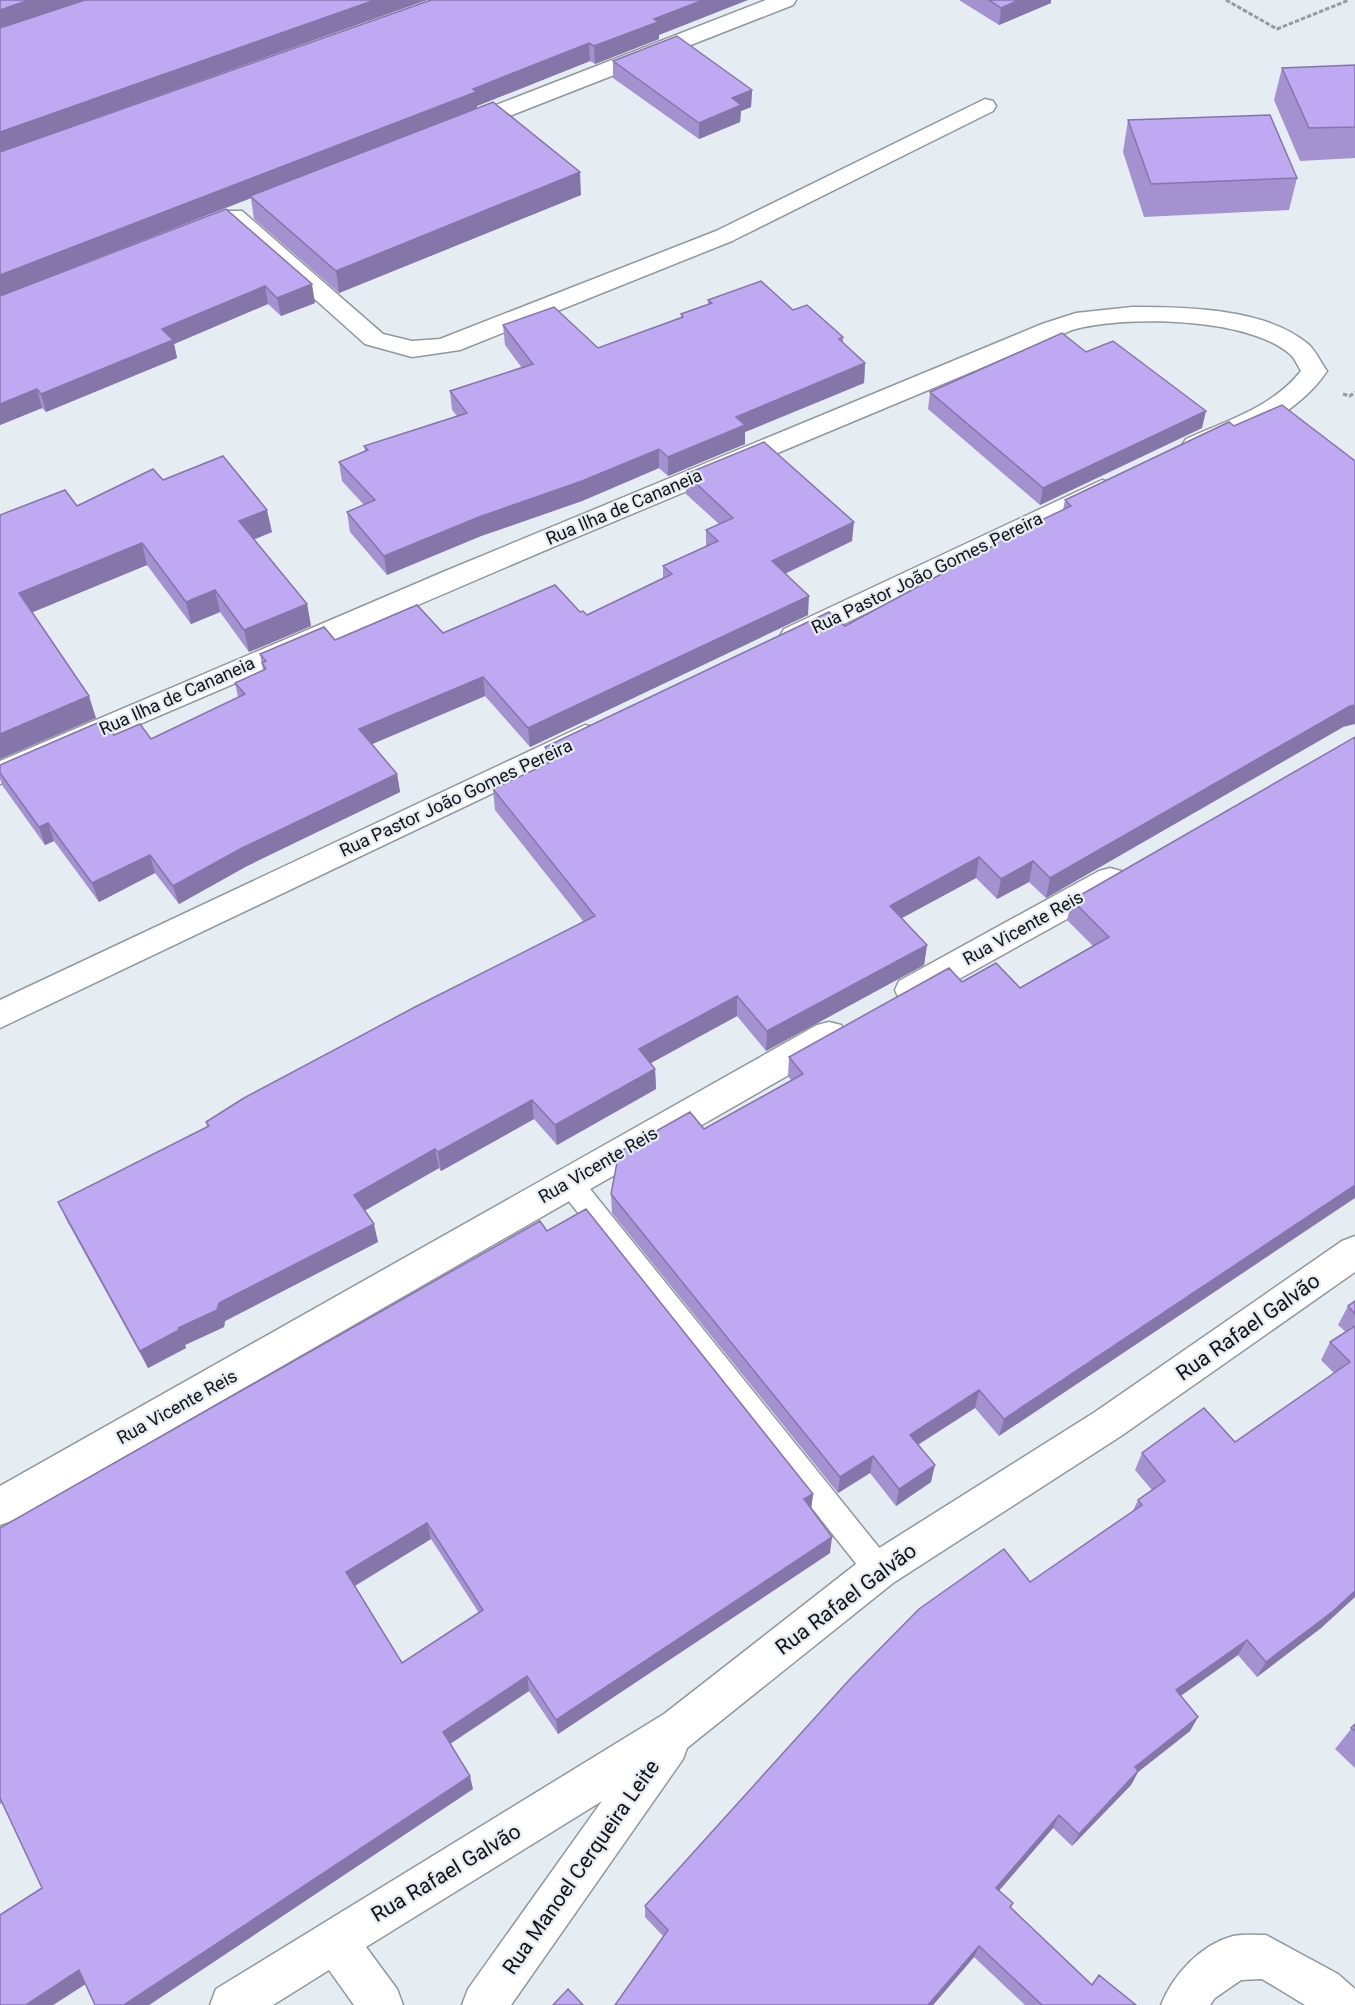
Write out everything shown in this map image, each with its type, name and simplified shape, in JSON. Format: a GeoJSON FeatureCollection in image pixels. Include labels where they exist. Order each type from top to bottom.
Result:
{"type":"FeatureCollection","features":[{"type":"Feature","properties":{"kind":"street"},"geometry":{"type":"LineString","coordinates":[[444,134],[785,0]]}},
{"type":"Feature","properties":{"kind":"street"},"geometry":{"type":"LineString","coordinates":[[234,216],[374,339],[399,350],[429,350],[451,345],[724,236],[985,106]]}},
{"type":"Feature","properties":{"kind":"street","name":"Rua Ilha de Cananeia"},"geometry":{"type":"LineString","coordinates":[[0,773],[284,649],[1075,321],[1113,315],[1209,318],[1266,331],[1297,345],[1310,359],[1314,371],[1304,386],[1269,410],[1174,455]]}},
{"type":"Feature","properties":{"kind":"street","name":"Rua Pastor João Gomes Pereira"},"geometry":{"type":"LineString","coordinates":[[774,646],[1131,476]]}},
{"type":"Feature","properties":{"kind":"street","name":"Rua Pastor João Gomes Pereira"},"geometry":{"type":"LineString","coordinates":[[0,1015],[613,723]]}},
{"type":"Feature","properties":{"kind":"street","name":"Rua Vicente Reis"},"geometry":{"type":"LineString","coordinates":[[885,1004],[1142,862]]}},
{"type":"Feature","properties":{"kind":"street","name":"Rua Vicente Reis"},"geometry":{"type":"LineString","coordinates":[[0,1507],[309,1333],[568,1182],[854,1022]]}},
{"type":"Feature","properties":{"kind":"street","name":"Rua Rafael Galvão"},"geometry":{"type":"LineString","coordinates":[[232,2005],[334,1940],[679,1730],[879,1570],[1108,1424],[1355,1252]]}},
{"type":"Feature","properties":{"kind":"street","name":"Rua Manoel Cerqueira Leite"},"geometry":{"type":"LineString","coordinates":[[484,2005],[560,1901],[601,1836],[679,1730]]}},
{"type":"Feature","properties":{"kind":"street"},"geometry":{"type":"LineString","coordinates":[[334,1940],[381,2005]]}},
{"type":"Feature","properties":{"kind":"street"},"geometry":{"type":"LineString","coordinates":[[1183,2005],[1199,1982],[1234,1958],[1266,1957],[1322,1990],[1340,2005]]}},
{"type":"Feature","properties":{"kind":"lane"},"geometry":{"type":"LineString","coordinates":[[568,1182],[879,1570]]}},
{"type":"Feature","properties":{"kind":"path"},"geometry":{"type":"LineString","coordinates":[[1226,0],[1277,29],[1349,0]]}},
{"type":"Feature","properties":{"kind":"building"},"geometry":{"type":"Polygon","coordinates":[[[0,0],[29,0],[0,10],[0,0]]]}},
{"type":"Feature","properties":{"kind":"building"},"geometry":{"type":"Polygon","coordinates":[[[85,0],[375,0],[0,132],[0,28],[85,0]]]}},
{"type":"Feature","properties":{"kind":"building"},"geometry":{"type":"Polygon","coordinates":[[[431,0],[703,0],[654,19],[658,22],[594,46],[589,43],[473,89],[476,92],[0,275],[0,152],[431,0]]]}},
{"type":"Feature","properties":{"kind":"building"},"geometry":{"type":"Polygon","coordinates":[[[989,0],[1019,0],[1001,8],[989,0]]]}},
{"type":"Feature","properties":{"kind":"building"},"geometry":{"type":"Polygon","coordinates":[[[677,36],[752,90],[732,98],[741,105],[699,123],[613,61],[677,36]]]}},
{"type":"Feature","properties":{"kind":"building"},"geometry":{"type":"Polygon","coordinates":[[[1355,65],[1355,127],[1309,128],[1282,68],[1355,65]]]}},
{"type":"Feature","properties":{"kind":"building"},"geometry":{"type":"Polygon","coordinates":[[[493,102],[580,172],[336,271],[250,196],[493,102]]]}},
{"type":"Feature","properties":{"kind":"building"},"geometry":{"type":"Polygon","coordinates":[[[1270,115],[1297,178],[1151,184],[1128,120],[1270,115]]]}},
{"type":"Feature","properties":{"kind":"building"},"geometry":{"type":"Polygon","coordinates":[[[226,209],[312,284],[277,298],[265,286],[162,329],[173,340],[41,394],[37,389],[0,404],[0,296],[226,209]]]}},
{"type":"Feature","properties":{"kind":"building"},"geometry":{"type":"Polygon","coordinates":[[[761,281],[793,310],[807,305],[843,337],[839,339],[865,363],[736,417],[745,425],[668,457],[659,449],[582,481],[479,517],[384,556],[347,512],[375,500],[339,462],[368,450],[364,446],[467,413],[450,391],[533,364],[503,325],[554,307],[598,348],[683,317],[681,314],[712,303],[708,300],[761,281]]]}},
{"type":"Feature","properties":{"kind":"building"},"geometry":{"type":"Polygon","coordinates":[[[1062,333],[1086,352],[1113,341],[1206,411],[1043,488],[930,392],[1062,333]]]}},
{"type":"Feature","properties":{"kind":"building"},"geometry":{"type":"Polygon","coordinates":[[[1282,405],[1355,461],[1355,705],[1050,878],[1033,861],[1001,879],[979,857],[890,906],[927,945],[767,1031],[737,996],[639,1049],[655,1069],[555,1125],[532,1100],[438,1152],[435,1149],[354,1195],[374,1224],[219,1303],[217,1310],[178,1328],[179,1330],[140,1351],[58,1202],[209,1126],[206,1122],[244,1098],[415,1007],[595,916],[493,789],[555,760],[545,747],[829,612],[845,626],[947,571],[945,570],[997,544],[995,542],[1071,506],[1065,500],[1229,422],[1234,426],[1282,405]]]}},
{"type":"Feature","properties":{"kind":"building"},"geometry":{"type":"Polygon","coordinates":[[[764,442],[854,522],[772,561],[809,596],[528,728],[483,677],[359,729],[397,774],[242,848],[173,886],[150,855],[92,883],[48,823],[39,827],[0,773],[0,765],[104,720],[114,735],[140,724],[151,739],[245,694],[235,683],[266,669],[262,663],[266,661],[260,654],[324,627],[335,640],[417,605],[443,633],[555,585],[580,612],[583,611],[587,615],[672,574],[663,566],[718,541],[706,530],[733,518],[686,474],[764,442]]]}},
{"type":"Feature","properties":{"kind":"building"},"geometry":{"type":"Polygon","coordinates":[[[223,456],[267,510],[239,521],[307,604],[244,630],[215,590],[186,602],[142,543],[19,593],[89,696],[0,734],[0,515],[65,490],[77,506],[153,469],[163,480],[223,456]]]}},
{"type":"Feature","properties":{"kind":"building"},"geometry":{"type":"Polygon","coordinates":[[[1355,737],[1355,1185],[1004,1419],[979,1390],[910,1435],[935,1465],[899,1489],[873,1456],[840,1477],[611,1194],[619,1152],[690,1112],[704,1129],[803,1074],[789,1057],[949,968],[962,982],[996,963],[1020,988],[1109,937],[1072,900],[1355,737]]]}},
{"type":"Feature","properties":{"kind":"building"},"geometry":{"type":"Polygon","coordinates":[[[586,1209],[813,1494],[804,1499],[832,1537],[556,1720],[527,1676],[443,1732],[470,1776],[124,2005],[95,2005],[79,1970],[26,2005],[0,2005],[0,1915],[42,1888],[0,1798],[0,1528],[540,1221],[547,1231],[586,1209]],[[427,1523],[346,1572],[402,1663],[483,1610],[427,1523]]]}},
{"type":"Feature","properties":{"kind":"building"},"geometry":{"type":"Polygon","coordinates":[[[1355,1301],[1355,1314],[1348,1306],[1355,1301]]]}},
{"type":"Feature","properties":{"kind":"building"},"geometry":{"type":"Polygon","coordinates":[[[1355,1326],[1355,1591],[1332,1612],[1266,1662],[1247,1640],[1176,1690],[1198,1717],[1135,1767],[1138,1771],[1079,1834],[1059,1815],[996,1888],[1013,1903],[1010,1907],[1092,1985],[1099,1975],[1136,2005],[1042,2005],[979,1946],[928,2005],[615,2005],[668,1930],[645,1906],[850,1679],[919,1609],[1004,1549],[1030,1582],[1142,1505],[1138,1500],[1165,1481],[1142,1453],[1204,1408],[1235,1442],[1350,1362],[1330,1342],[1355,1326]]]}},
{"type":"Feature","properties":{"kind":"building"},"geometry":{"type":"Polygon","coordinates":[[[568,1989],[583,2005],[553,2005],[568,1989]]]}}]}
